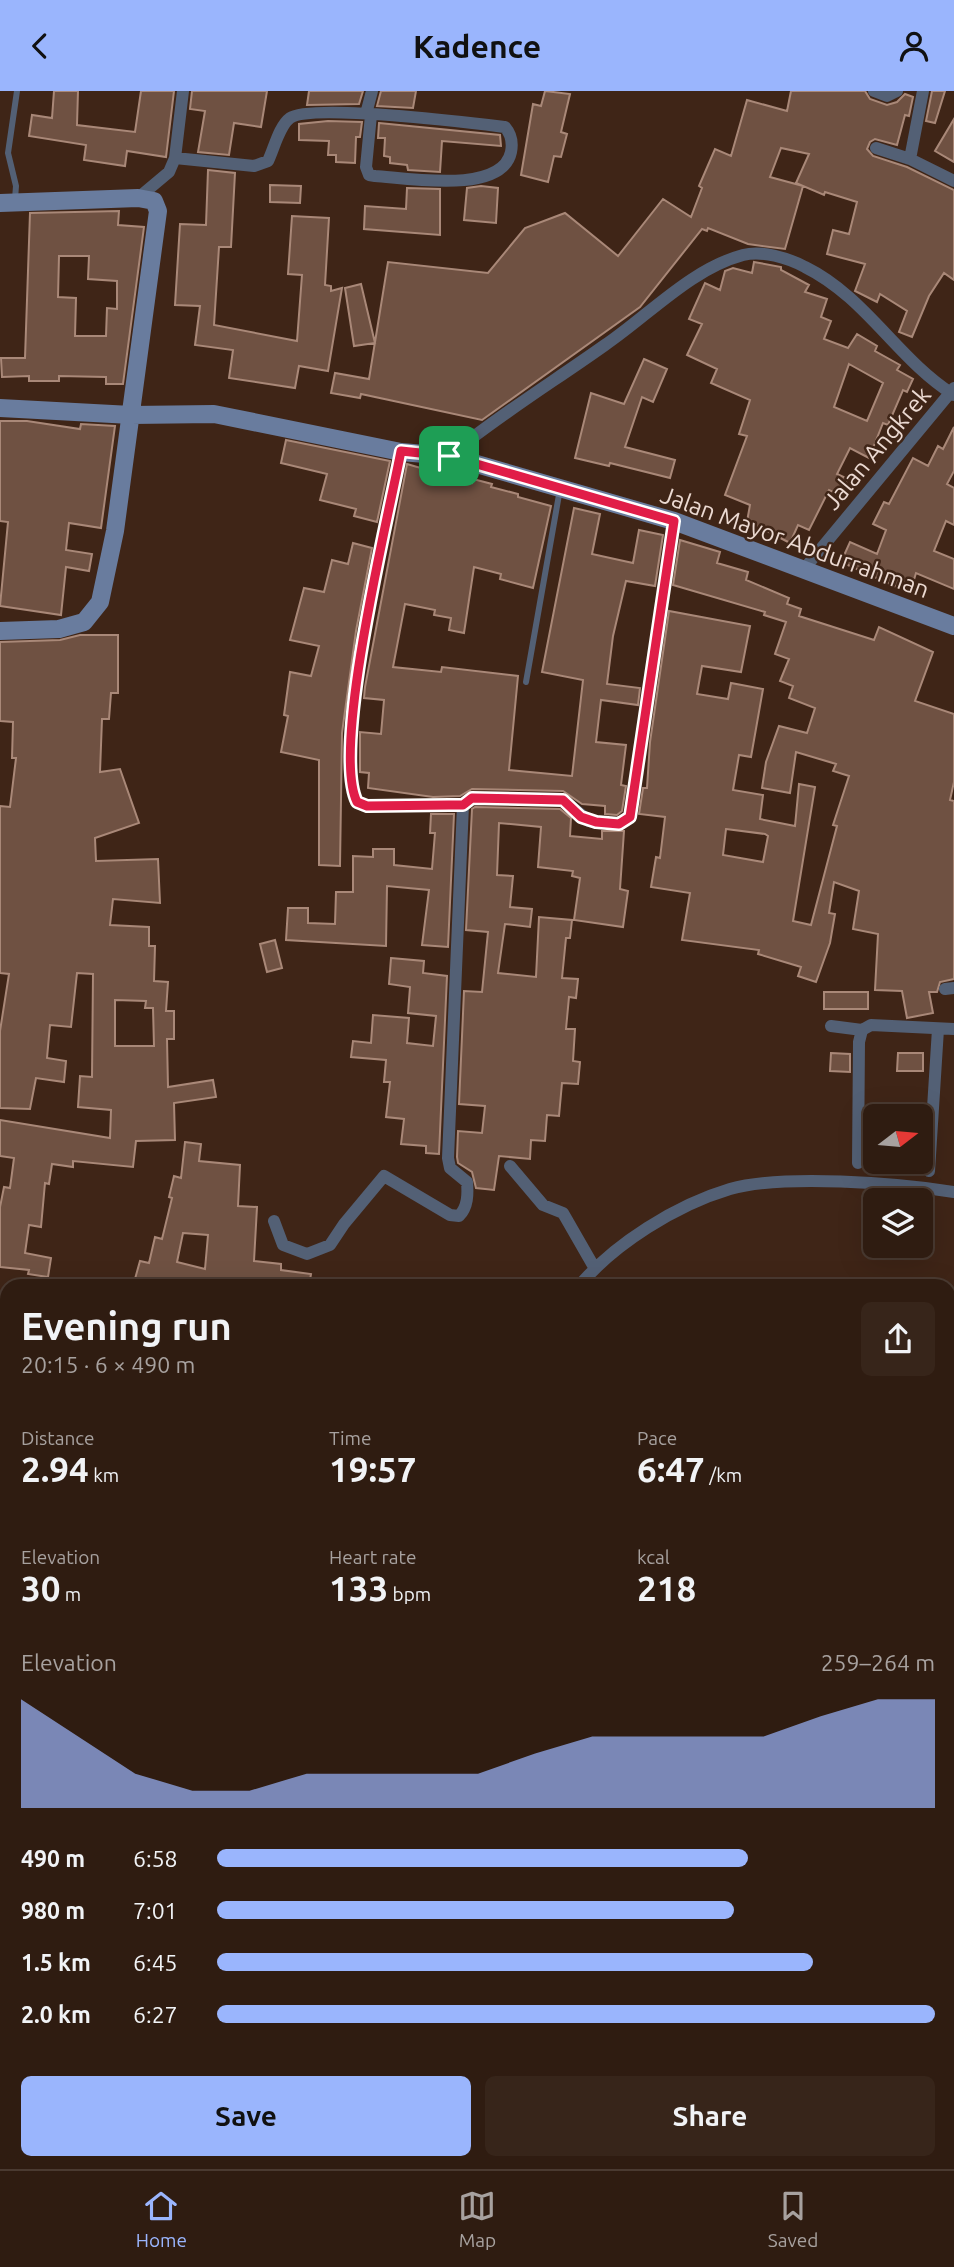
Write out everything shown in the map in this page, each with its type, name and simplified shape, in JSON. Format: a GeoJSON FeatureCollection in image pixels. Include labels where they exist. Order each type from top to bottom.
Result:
{"type":"FeatureCollection","features":[{"type":"Feature","properties":{"kind":"main road"},"geometry":{"type":"LineString","coordinates":[[0,631],[59,629],[84,622],[100,602],[116,531],[158,211],[154,201],[138,198],[8,202]]}},
{"type":"Feature","properties":{"kind":"main road","name":"Jalan Mayor Abdurrahman"},"geometry":{"type":"LineString","coordinates":[[0,408],[131,415],[214,414],[401,451],[449,456],[674,521],[805,568],[954,627]]}},
{"type":"Feature","properties":{"kind":"street"},"geometry":{"type":"LineString","coordinates":[[138,198],[169,172],[175,158],[183,91]]}},
{"type":"Feature","properties":{"kind":"street"},"geometry":{"type":"LineString","coordinates":[[175,158],[254,166],[268,161],[290,118],[300,114],[369,114],[505,127],[513,146],[510,159],[496,171],[467,181],[369,174],[366,167],[369,114],[372,91]]}},
{"type":"Feature","properties":{"kind":"street"},"geometry":{"type":"LineString","coordinates":[[874,91],[887,96],[897,91]]}},
{"type":"Feature","properties":{"kind":"street"},"geometry":{"type":"LineString","coordinates":[[910,159],[923,91]]}},
{"type":"Feature","properties":{"kind":"street"},"geometry":{"type":"LineString","coordinates":[[876,148],[910,159],[954,180]]}},
{"type":"Feature","properties":{"kind":"street"},"geometry":{"type":"LineString","coordinates":[[449,456],[494,419],[606,345],[670,296],[719,265],[746,254],[781,257],[806,267],[852,297],[919,366],[953,392]]}},
{"type":"Feature","properties":{"kind":"street","name":"Jalan Angkrek"},"geometry":{"type":"LineString","coordinates":[[805,568],[953,392]]}},
{"type":"Feature","properties":{"kind":"street"},"geometry":{"type":"LineString","coordinates":[[401,451],[354,699],[349,772],[353,795],[357,802],[367,806],[463,805],[472,798],[563,800],[589,821],[619,824],[630,817],[674,521]]}},
{"type":"Feature","properties":{"kind":"street"},"geometry":{"type":"LineString","coordinates":[[274,1221],[283,1244],[307,1254],[325,1249],[384,1176],[450,1215],[458,1216],[465,1207],[467,1182],[450,1168],[448,1158],[463,805]]}},
{"type":"Feature","properties":{"kind":"street"},"geometry":{"type":"LineString","coordinates":[[831,1026],[862,1030],[871,1025],[954,1029]]}},
{"type":"Feature","properties":{"kind":"street"},"geometry":{"type":"LineString","coordinates":[[933,1108],[938,1029]]}},
{"type":"Feature","properties":{"kind":"street"},"geometry":{"type":"LineString","coordinates":[[858,1163],[859,1042],[862,1030]]}},
{"type":"Feature","properties":{"kind":"street"},"geometry":{"type":"LineString","coordinates":[[510,1166],[543,1205],[563,1213],[594,1267]]}},
{"type":"Feature","properties":{"kind":"street"},"geometry":{"type":"LineString","coordinates":[[585,1279],[608,1254],[691,1203],[732,1188],[778,1183],[860,1184],[954,1192]]}},
{"type":"Feature","properties":{"kind":"lane"},"geometry":{"type":"LineString","coordinates":[[8,202],[16,186],[8,153],[17,91]]}},
{"type":"Feature","properties":{"kind":"lane"},"geometry":{"type":"LineString","coordinates":[[526,682],[560,487]]}},
{"type":"Feature","properties":{"kind":"building"},"geometry":{"type":"Polygon","coordinates":[[[54,91],[78,91],[77,125],[135,132],[141,91],[174,91],[166,157],[127,151],[125,166],[84,160],[86,145],[29,136],[32,115],[52,118],[54,91]]]}},
{"type":"Feature","properties":{"kind":"building"},"geometry":{"type":"Polygon","coordinates":[[[192,91],[267,91],[261,127],[234,123],[229,155],[198,152],[205,111],[190,109],[192,91]]]}},
{"type":"Feature","properties":{"kind":"building"},"geometry":{"type":"Polygon","coordinates":[[[309,91],[363,91],[359,104],[307,105],[309,91]]]}},
{"type":"Feature","properties":{"kind":"building"},"geometry":{"type":"Polygon","coordinates":[[[381,91],[416,91],[413,108],[377,106],[381,91]]]}},
{"type":"Feature","properties":{"kind":"building"},"geometry":{"type":"Polygon","coordinates":[[[545,91],[570,94],[561,132],[567,134],[561,157],[554,156],[548,182],[521,175],[533,104],[541,106],[545,91]]]}},
{"type":"Feature","properties":{"kind":"building"},"geometry":{"type":"Polygon","coordinates":[[[791,91],[865,91],[870,99],[887,105],[897,102],[905,94],[913,97],[909,116],[905,115],[897,145],[875,139],[867,149],[873,156],[907,167],[954,190],[954,280],[944,273],[929,296],[912,337],[899,332],[907,311],[880,294],[877,302],[855,291],[865,264],[827,254],[833,230],[849,234],[857,202],[825,192],[824,195],[803,186],[785,249],[748,244],[708,228],[707,231],[702,229],[640,307],[482,420],[361,394],[360,398],[331,393],[335,373],[369,379],[388,262],[488,273],[525,228],[565,213],[618,256],[663,199],[691,217],[702,188],[699,186],[715,149],[731,156],[747,100],[787,111],[791,91]],[[781,148],[770,177],[803,186],[796,183],[809,154],[781,148]]]}},
{"type":"Feature","properties":{"kind":"building"},"geometry":{"type":"Polygon","coordinates":[[[932,91],[945,91],[935,123],[926,121],[932,91]]]}},
{"type":"Feature","properties":{"kind":"building"},"geometry":{"type":"Polygon","coordinates":[[[954,119],[954,162],[935,151],[954,119]]]}},
{"type":"Feature","properties":{"kind":"building"},"geometry":{"type":"Polygon","coordinates":[[[362,122],[360,137],[356,137],[355,163],[336,162],[336,155],[328,155],[329,141],[299,140],[299,124],[362,122]]]}},
{"type":"Feature","properties":{"kind":"building"},"geometry":{"type":"Polygon","coordinates":[[[379,123],[500,135],[501,146],[442,141],[440,172],[408,170],[407,165],[390,163],[390,157],[384,156],[385,138],[378,138],[379,123]]]}},
{"type":"Feature","properties":{"kind":"building"},"geometry":{"type":"Polygon","coordinates":[[[208,170],[235,173],[231,247],[219,247],[214,325],[297,341],[302,275],[288,274],[292,216],[329,218],[325,285],[331,286],[331,291],[342,288],[328,371],[299,366],[295,388],[229,378],[233,350],[195,345],[200,306],[175,305],[180,224],[206,225],[208,170]]]}},
{"type":"Feature","properties":{"kind":"building"},"geometry":{"type":"Polygon","coordinates":[[[270,185],[301,186],[300,203],[270,202],[270,185]]]}},
{"type":"Feature","properties":{"kind":"building"},"geometry":{"type":"Polygon","coordinates":[[[407,188],[440,189],[440,235],[364,229],[365,206],[406,209],[407,188]]]}},
{"type":"Feature","properties":{"kind":"building"},"geometry":{"type":"Polygon","coordinates":[[[467,188],[498,188],[496,223],[464,220],[467,188]]]}},
{"type":"Feature","properties":{"kind":"building"},"geometry":{"type":"Polygon","coordinates":[[[119,211],[118,225],[144,227],[123,384],[106,384],[106,377],[59,376],[59,381],[29,381],[29,376],[2,377],[1,358],[25,358],[30,213],[119,211]],[[59,256],[58,297],[76,298],[75,336],[106,336],[107,308],[117,309],[117,281],[88,279],[89,256],[59,256]]]}},
{"type":"Feature","properties":{"kind":"building"},"geometry":{"type":"Polygon","coordinates":[[[754,262],[781,267],[781,270],[809,285],[805,292],[827,299],[821,317],[831,321],[824,339],[848,348],[857,334],[877,346],[875,351],[900,365],[897,370],[913,379],[907,392],[903,390],[888,425],[883,423],[869,458],[850,448],[837,474],[848,479],[840,495],[829,490],[809,530],[798,525],[790,543],[767,531],[746,527],[750,505],[725,495],[747,436],[739,434],[750,400],[711,383],[717,369],[687,355],[702,324],[689,319],[705,283],[720,290],[725,271],[733,268],[752,273],[754,262]],[[849,364],[834,407],[867,421],[883,383],[849,364]]]}},
{"type":"Feature","properties":{"kind":"building"},"geometry":{"type":"Polygon","coordinates":[[[361,284],[375,343],[354,346],[345,288],[361,284]]]}},
{"type":"Feature","properties":{"kind":"building"},"geometry":{"type":"Polygon","coordinates":[[[644,359],[667,369],[653,402],[642,397],[625,447],[675,460],[670,478],[610,463],[609,466],[575,458],[591,393],[624,404],[644,359]]]}},
{"type":"Feature","properties":{"kind":"building"},"geometry":{"type":"Polygon","coordinates":[[[0,421],[27,421],[80,429],[81,424],[115,426],[101,528],[69,523],[66,550],[92,554],[89,571],[66,567],[61,615],[0,606],[8,522],[0,521],[0,421]]]}},
{"type":"Feature","properties":{"kind":"building"},"geometry":{"type":"Polygon","coordinates":[[[954,427],[954,471],[947,484],[954,488],[954,525],[946,521],[934,551],[954,559],[954,589],[916,573],[910,593],[841,562],[850,542],[877,554],[886,530],[873,524],[884,502],[889,504],[913,458],[928,466],[938,446],[943,449],[954,427]]]}},
{"type":"Feature","properties":{"kind":"building"},"geometry":{"type":"Polygon","coordinates":[[[286,440],[390,461],[377,522],[354,516],[356,509],[320,500],[327,474],[281,463],[286,440]]]}},
{"type":"Feature","properties":{"kind":"building"},"geometry":{"type":"Polygon","coordinates":[[[407,464],[472,483],[473,479],[492,484],[491,487],[551,506],[533,588],[500,579],[501,574],[474,567],[464,633],[449,630],[451,618],[434,615],[435,610],[405,604],[393,667],[441,672],[442,667],[518,676],[509,770],[572,776],[583,680],[542,672],[574,508],[600,514],[592,554],[633,563],[639,530],[663,535],[655,586],[626,581],[613,636],[607,684],[640,688],[638,705],[601,700],[596,742],[626,745],[621,785],[626,786],[622,811],[617,815],[605,814],[605,806],[582,804],[563,791],[472,789],[460,796],[433,797],[368,788],[369,773],[360,772],[360,732],[381,734],[384,700],[364,698],[365,687],[407,464]]]}},
{"type":"Feature","properties":{"kind":"building"},"geometry":{"type":"Polygon","coordinates":[[[680,540],[720,552],[717,563],[748,572],[746,580],[789,598],[787,604],[801,609],[799,616],[874,640],[879,627],[933,652],[915,701],[954,714],[954,782],[950,800],[954,801],[954,979],[940,982],[937,992],[929,992],[933,1013],[907,1018],[902,991],[875,990],[878,934],[853,929],[859,891],[834,882],[829,913],[835,914],[830,943],[816,982],[798,976],[801,967],[758,954],[759,950],[682,940],[690,893],[651,887],[656,857],[660,858],[665,817],[639,814],[643,788],[647,788],[650,742],[669,611],[750,626],[741,672],[702,666],[697,694],[728,699],[731,683],[763,689],[751,757],[739,755],[733,790],[763,795],[760,819],[795,826],[799,784],[815,787],[793,921],[811,925],[837,826],[833,825],[849,776],[833,771],[836,764],[796,752],[790,793],[762,788],[766,762],[779,726],[807,733],[815,708],[789,698],[793,686],[780,681],[789,659],[775,654],[786,622],[764,615],[765,612],[673,585],[680,540]],[[726,829],[723,855],[763,862],[768,836],[726,829]]]}},
{"type":"Feature","properties":{"kind":"building"},"geometry":{"type":"Polygon","coordinates":[[[353,543],[372,548],[356,631],[342,733],[340,866],[319,865],[319,760],[281,752],[288,716],[284,715],[290,672],[311,676],[319,646],[290,640],[304,588],[324,592],[332,560],[348,564],[353,543]]]}},
{"type":"Feature","properties":{"kind":"building"},"geometry":{"type":"Polygon","coordinates":[[[80,635],[118,635],[118,693],[111,693],[109,719],[102,719],[100,772],[120,769],[139,823],[95,838],[96,861],[158,859],[160,903],[113,899],[110,925],[149,927],[149,946],[155,946],[154,981],[168,982],[166,1011],[174,1011],[174,1039],[167,1039],[168,1087],[213,1080],[216,1097],[174,1103],[175,1140],[136,1141],[133,1167],[73,1161],[73,1167],[52,1164],[49,1184],[45,1183],[41,1227],[29,1225],[25,1253],[51,1258],[48,1277],[28,1274],[29,1270],[0,1267],[0,1207],[4,1187],[10,1188],[14,1158],[0,1156],[0,1120],[110,1138],[111,1110],[78,1107],[80,1076],[92,1077],[93,974],[77,973],[71,1027],[50,1025],[47,1058],[66,1061],[64,1082],[36,1078],[30,1109],[0,1108],[0,1031],[9,974],[0,973],[0,806],[10,807],[16,758],[12,758],[13,722],[0,721],[0,642],[60,640],[80,635]],[[115,1000],[115,1046],[154,1046],[153,1008],[145,1008],[146,1001],[115,1000]]]}},
{"type":"Feature","properties":{"kind":"building"},"geometry":{"type":"Polygon","coordinates":[[[472,809],[560,809],[571,818],[570,836],[602,839],[602,831],[624,831],[620,889],[628,891],[623,927],[574,920],[580,878],[572,876],[573,871],[538,867],[541,827],[499,823],[497,875],[513,876],[510,907],[532,909],[530,927],[505,924],[498,973],[536,977],[539,917],[572,920],[570,938],[566,938],[562,978],[578,979],[576,998],[569,997],[566,1029],[575,1029],[573,1061],[580,1062],[578,1084],[562,1083],[559,1116],[547,1115],[545,1141],[531,1140],[530,1159],[499,1156],[494,1190],[476,1188],[472,1172],[458,1163],[457,1157],[458,1131],[482,1133],[485,1106],[459,1104],[464,991],[482,992],[488,932],[466,930],[472,809]]]}},
{"type":"Feature","properties":{"kind":"building"},"geometry":{"type":"Polygon","coordinates":[[[431,814],[454,814],[448,947],[422,945],[429,890],[387,886],[386,946],[286,940],[288,908],[308,908],[308,923],[335,924],[336,892],[353,892],[353,856],[373,857],[373,849],[394,849],[394,865],[432,869],[435,833],[430,833],[431,814]]]}},
{"type":"Feature","properties":{"kind":"building"},"geometry":{"type":"Polygon","coordinates":[[[275,940],[282,968],[267,972],[260,944],[275,940]]]}},
{"type":"Feature","properties":{"kind":"building"},"geometry":{"type":"Polygon","coordinates":[[[391,958],[424,961],[423,973],[447,976],[439,1154],[426,1153],[426,1146],[401,1144],[404,1119],[386,1117],[390,1082],[384,1082],[386,1060],[351,1057],[353,1041],[371,1043],[373,1015],[409,1018],[407,1043],[433,1046],[436,1016],[408,1013],[410,987],[389,984],[391,958]]]}},
{"type":"Feature","properties":{"kind":"building"},"geometry":{"type":"Polygon","coordinates":[[[824,992],[868,992],[868,1009],[824,1009],[824,992]]]}},
{"type":"Feature","properties":{"kind":"building"},"geometry":{"type":"Polygon","coordinates":[[[831,1053],[850,1054],[850,1072],[830,1071],[831,1053]]]}},
{"type":"Feature","properties":{"kind":"building"},"geometry":{"type":"Polygon","coordinates":[[[898,1053],[923,1053],[923,1071],[897,1071],[898,1053]]]}},
{"type":"Feature","properties":{"kind":"building"},"geometry":{"type":"Polygon","coordinates":[[[185,1142],[201,1144],[199,1161],[240,1165],[238,1206],[257,1207],[254,1261],[281,1264],[281,1270],[311,1274],[310,1279],[135,1279],[140,1261],[149,1263],[155,1237],[162,1239],[172,1198],[169,1197],[174,1176],[181,1178],[185,1142]],[[183,1233],[177,1262],[205,1269],[208,1235],[183,1233]]]}},
{"type":"Feature","properties":{"kind":"route"},"geometry":{"type":"LineString","coordinates":[[401,451],[449,456],[674,521],[630,817],[619,824],[589,821],[563,800],[472,798],[463,805],[367,806],[357,802],[353,795],[349,772],[354,699],[401,451]]}}]}
